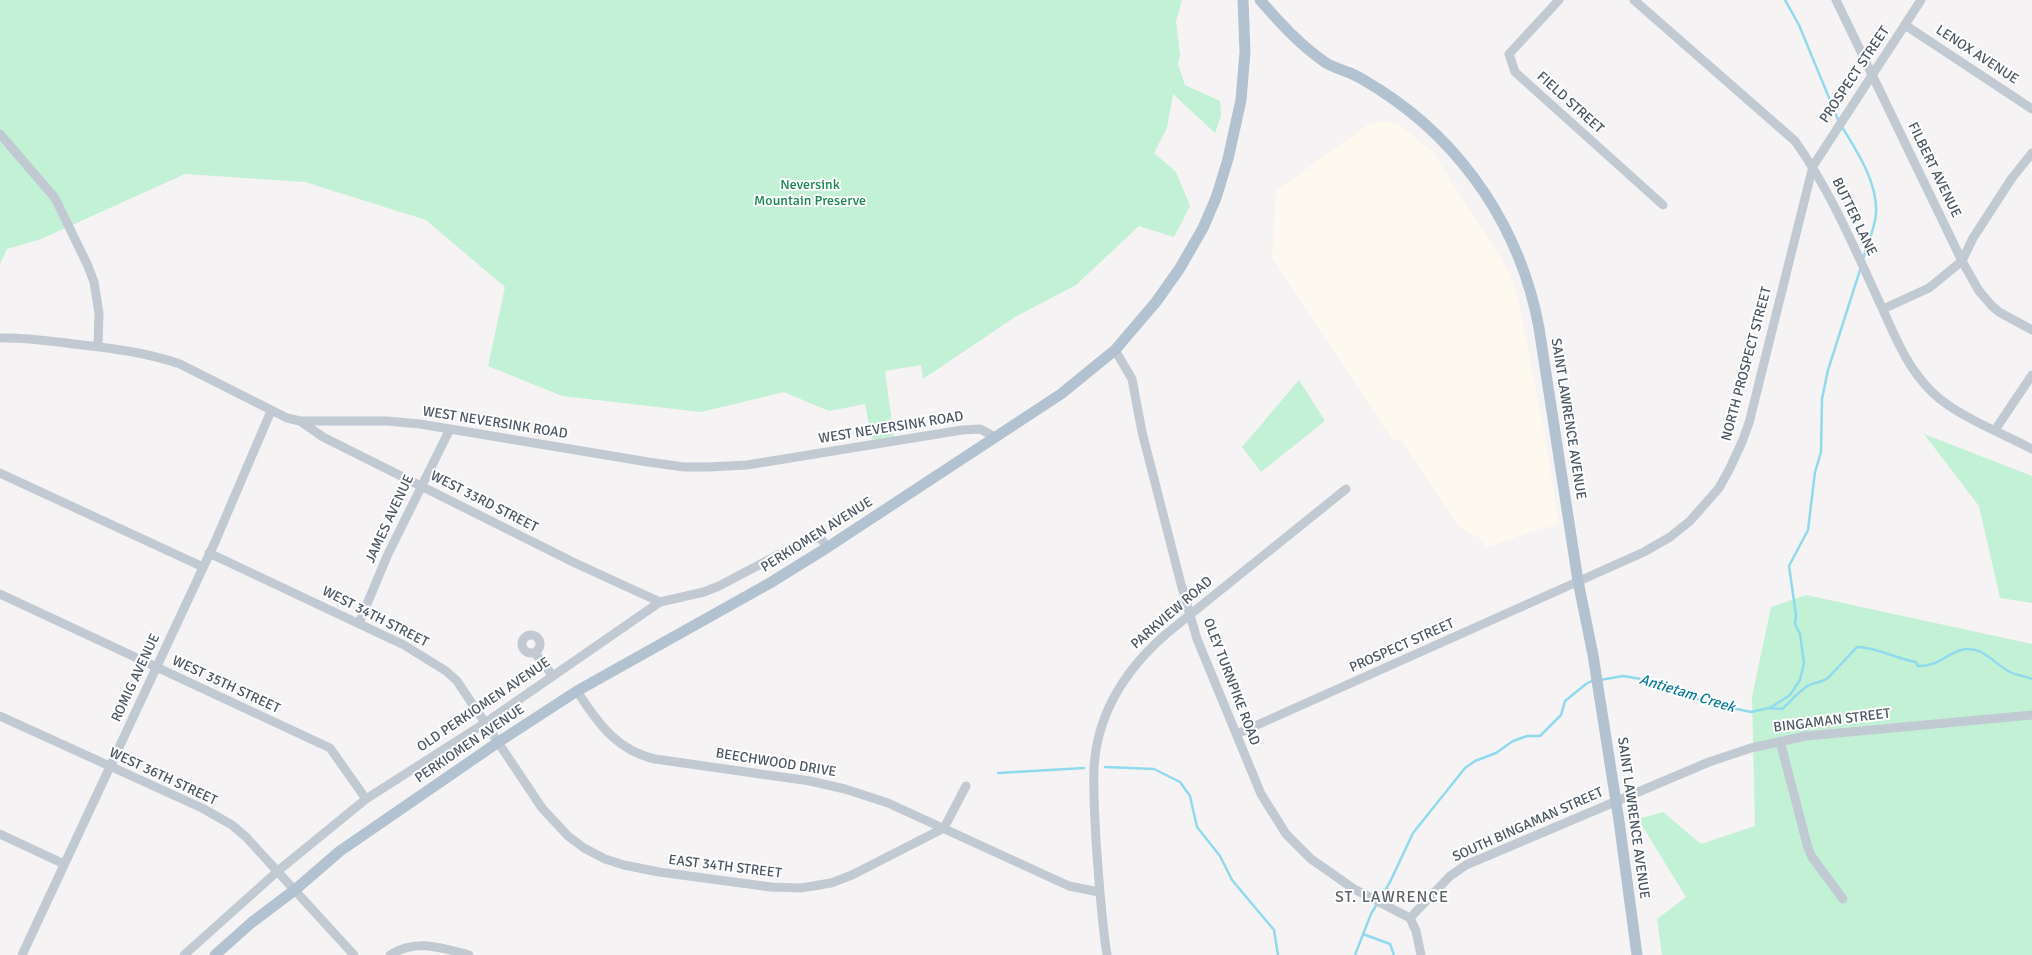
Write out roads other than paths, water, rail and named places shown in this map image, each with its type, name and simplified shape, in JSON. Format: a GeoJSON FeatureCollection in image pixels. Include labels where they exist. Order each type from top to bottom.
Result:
{"type":"FeatureCollection","features":[{"type":"Feature","properties":{"kind":"main road","name":"PERKIOMEN AVENUE"},"geometry":{"type":"LineString","coordinates":[[215,955],[251,923],[296,889],[340,851],[498,743],[577,691],[770,583],[828,547],[1070,388],[1115,350],[1156,302],[1180,268],[1216,198],[1228,159],[1241,100],[1245,52],[1243,0]]}},
{"type":"Feature","properties":{"kind":"main road","name":"SAINT LAWRENCE AVENUE"},"geometry":{"type":"LineString","coordinates":[[1260,0],[1288,31],[1327,64],[1353,74],[1380,90],[1428,126],[1473,175],[1503,222],[1521,260],[1537,315],[1578,581],[1595,668],[1616,801],[1638,955]]}},
{"type":"Feature","properties":{"kind":"street","name":"FIELD STREET"},"geometry":{"type":"LineString","coordinates":[[1559,0],[1509,54],[1515,72],[1663,205]]}},
{"type":"Feature","properties":{"kind":"street","name":"BUTTER LANE"},"geometry":{"type":"LineString","coordinates":[[1634,0],[1795,141],[1813,166],[1832,199],[1908,364],[1947,405],[2032,449]]}},
{"type":"Feature","properties":{"kind":"street","name":"FILBERT AVENUE"},"geometry":{"type":"LineString","coordinates":[[1836,0],[1962,261],[1979,291],[1998,312],[2032,330]]}},
{"type":"Feature","properties":{"kind":"street","name":"PROSPECT STREET"},"geometry":{"type":"LineString","coordinates":[[1813,166],[1922,0]]}},
{"type":"Feature","properties":{"kind":"street","name":"LENOX AVENUE"},"geometry":{"type":"LineString","coordinates":[[1905,24],[2032,109]]}},
{"type":"Feature","properties":{"kind":"street"},"geometry":{"type":"LineString","coordinates":[[0,134],[54,198],[88,266],[96,289],[99,313],[98,347]]}},
{"type":"Feature","properties":{"kind":"street"},"geometry":{"type":"LineString","coordinates":[[1883,310],[1929,288],[1962,261],[1973,238],[2002,193],[2022,164],[2032,154]]}},
{"type":"Feature","properties":{"kind":"street","name":"NORTH PROSPECT STREET"},"geometry":{"type":"LineString","coordinates":[[1578,581],[1644,552],[1670,537],[1690,521],[1719,488],[1730,468],[1748,423],[1813,166]]}},
{"type":"Feature","properties":{"kind":"street","name":"WEST NEVERSINK ROAD"},"geometry":{"type":"LineString","coordinates":[[0,338],[32,339],[145,353],[180,364],[287,418],[300,421],[388,422],[450,429],[684,467],[747,465],[962,430],[980,429],[995,437]]}},
{"type":"Feature","properties":{"kind":"street","name":"OLEY TURNPIKE ROAD"},"geometry":{"type":"LineString","coordinates":[[1115,350],[1132,379],[1142,432],[1190,614],[1201,648],[1261,794],[1286,834],[1323,868],[1354,889],[1410,918]]}},
{"type":"Feature","properties":{"kind":"street"},"geometry":{"type":"LineString","coordinates":[[1995,430],[2032,375]]}},
{"type":"Feature","properties":{"kind":"street","name":"ROMIG AVENUE"},"geometry":{"type":"LineString","coordinates":[[22,955],[210,553],[271,410]]}},
{"type":"Feature","properties":{"kind":"street","name":"WEST 33RD STREET"},"geometry":{"type":"LineString","coordinates":[[300,421],[323,437],[660,602]]}},
{"type":"Feature","properties":{"kind":"street","name":"JAMES AVENUE"},"geometry":{"type":"LineString","coordinates":[[359,622],[388,554],[450,429]]}},
{"type":"Feature","properties":{"kind":"street"},"geometry":{"type":"LineString","coordinates":[[0,473],[203,567]]}},
{"type":"Feature","properties":{"kind":"street","name":"PARKVIEW ROAD"},"geometry":{"type":"LineString","coordinates":[[1107,955],[1099,892],[1094,787],[1095,756],[1101,731],[1122,682],[1153,645],[1346,489]]}},
{"type":"Feature","properties":{"kind":"street","name":"OLD PERKIOMEN AVENUE"},"geometry":{"type":"LineString","coordinates":[[184,955],[279,870],[366,799],[485,723],[660,602],[704,592],[719,586],[810,538],[820,538],[828,547]]}},
{"type":"Feature","properties":{"kind":"street","name":"WEST 34TH STREET"},"geometry":{"type":"LineString","coordinates":[[210,553],[404,644],[446,671],[457,681],[498,743]]}},
{"type":"Feature","properties":{"kind":"street","name":"PROSPECT STREET"},"geometry":{"type":"LineString","coordinates":[[1237,734],[1578,581]]}},
{"type":"Feature","properties":{"kind":"street","name":"WEST 35TH STREET"},"geometry":{"type":"LineString","coordinates":[[0,594],[330,748],[366,799]]}},
{"type":"Feature","properties":{"kind":"street"},"geometry":{"type":"LineString","coordinates":[[536,653],[553,676]]}},
{"type":"Feature","properties":{"kind":"street","name":"BEECHWOOD DRIVE"},"geometry":{"type":"LineString","coordinates":[[577,691],[602,728],[623,747],[636,753],[655,758],[810,780],[845,789],[888,803],[1069,886],[1099,892]]}},
{"type":"Feature","properties":{"kind":"street","name":"BINGAMAN STREET"},"geometry":{"type":"LineString","coordinates":[[1616,801],[1717,759],[1780,741],[1830,733],[2032,715]]}},
{"type":"Feature","properties":{"kind":"street","name":"WEST 36TH STREET"},"geometry":{"type":"LineString","coordinates":[[0,716],[202,808],[232,826],[246,836],[279,870],[354,955]]}},
{"type":"Feature","properties":{"kind":"street"},"geometry":{"type":"LineString","coordinates":[[1780,741],[1808,848],[1812,857],[1843,899]]}},
{"type":"Feature","properties":{"kind":"street","name":"EAST 34TH STREET"},"geometry":{"type":"LineString","coordinates":[[498,743],[542,808],[568,836],[597,856],[643,870],[771,887],[812,887],[831,883],[852,875],[944,828]]}},
{"type":"Feature","properties":{"kind":"street"},"geometry":{"type":"LineString","coordinates":[[944,828],[966,786]]}},
{"type":"Feature","properties":{"kind":"street","name":"SOUTH BINGAMAN STREET"},"geometry":{"type":"LineString","coordinates":[[1410,918],[1444,882],[1466,865],[1616,801]]}},
{"type":"Feature","properties":{"kind":"street"},"geometry":{"type":"LineString","coordinates":[[0,834],[64,864]]}},
{"type":"Feature","properties":{"kind":"street"},"geometry":{"type":"LineString","coordinates":[[1410,918],[1416,931],[1421,955]]}},
{"type":"Feature","properties":{"kind":"street"},"geometry":{"type":"LineString","coordinates":[[390,955],[417,945],[435,946],[469,955]]}},
{"type":"Feature","properties":{"kind":"waterway"},"geometry":{"type":"LineString","coordinates":[[1785,0],[1799,25],[1839,122]]}},
{"type":"Feature","properties":{"kind":"waterway"},"geometry":{"type":"LineString","coordinates":[[1842,127],[1854,146],[1870,179],[1876,202],[1874,225],[1863,259]]}},
{"type":"Feature","properties":{"kind":"waterway"},"geometry":{"type":"LineString","coordinates":[[1770,708],[1790,695],[1800,680],[1804,663],[1800,634],[1795,624],[1796,615],[1789,566],[1808,530],[1815,472],[1821,452],[1822,399],[1828,370],[1861,267]]}},
{"type":"Feature","properties":{"kind":"waterway","name":"Antietam Creek"},"geometry":{"type":"LineString","coordinates":[[1600,680],[1623,676],[1647,680],[1660,684],[1674,693],[1751,712],[1769,708],[1782,709],[1806,687],[1828,678],[1857,647],[1872,649],[1916,662],[1918,666],[1932,664],[1961,650],[1975,650],[1981,652],[2004,669],[2032,679]]}},
{"type":"Feature","properties":{"kind":"waterway","name":"Antietam Creek"},"geometry":{"type":"LineString","coordinates":[[1355,955],[1371,914],[1390,882],[1413,833],[1465,768],[1475,761],[1496,753],[1513,741],[1527,736],[1540,736],[1561,715],[1565,701],[1594,680]]}},
{"type":"Feature","properties":{"kind":"waterway"},"geometry":{"type":"LineString","coordinates":[[1105,767],[1154,769],[1180,782],[1190,796],[1197,827],[1220,856],[1232,880],[1274,930],[1278,955]]}},
{"type":"Feature","properties":{"kind":"waterway"},"geometry":{"type":"LineString","coordinates":[[998,773],[1084,768]]}},
{"type":"Feature","properties":{"kind":"waterway"},"geometry":{"type":"LineString","coordinates":[[1363,934],[1390,944],[1394,955]]}},
{"type":"Feature","properties":{"kind":"district","name":"ST. LAWRENCE"},"geometry":{"type":"Point","coordinates":[1392,898]}},
{"type":"Feature","properties":{"kind":"park label","name":"Neversink Mountain Preserve"},"geometry":{"type":"Point","coordinates":[810,194]}}]}
